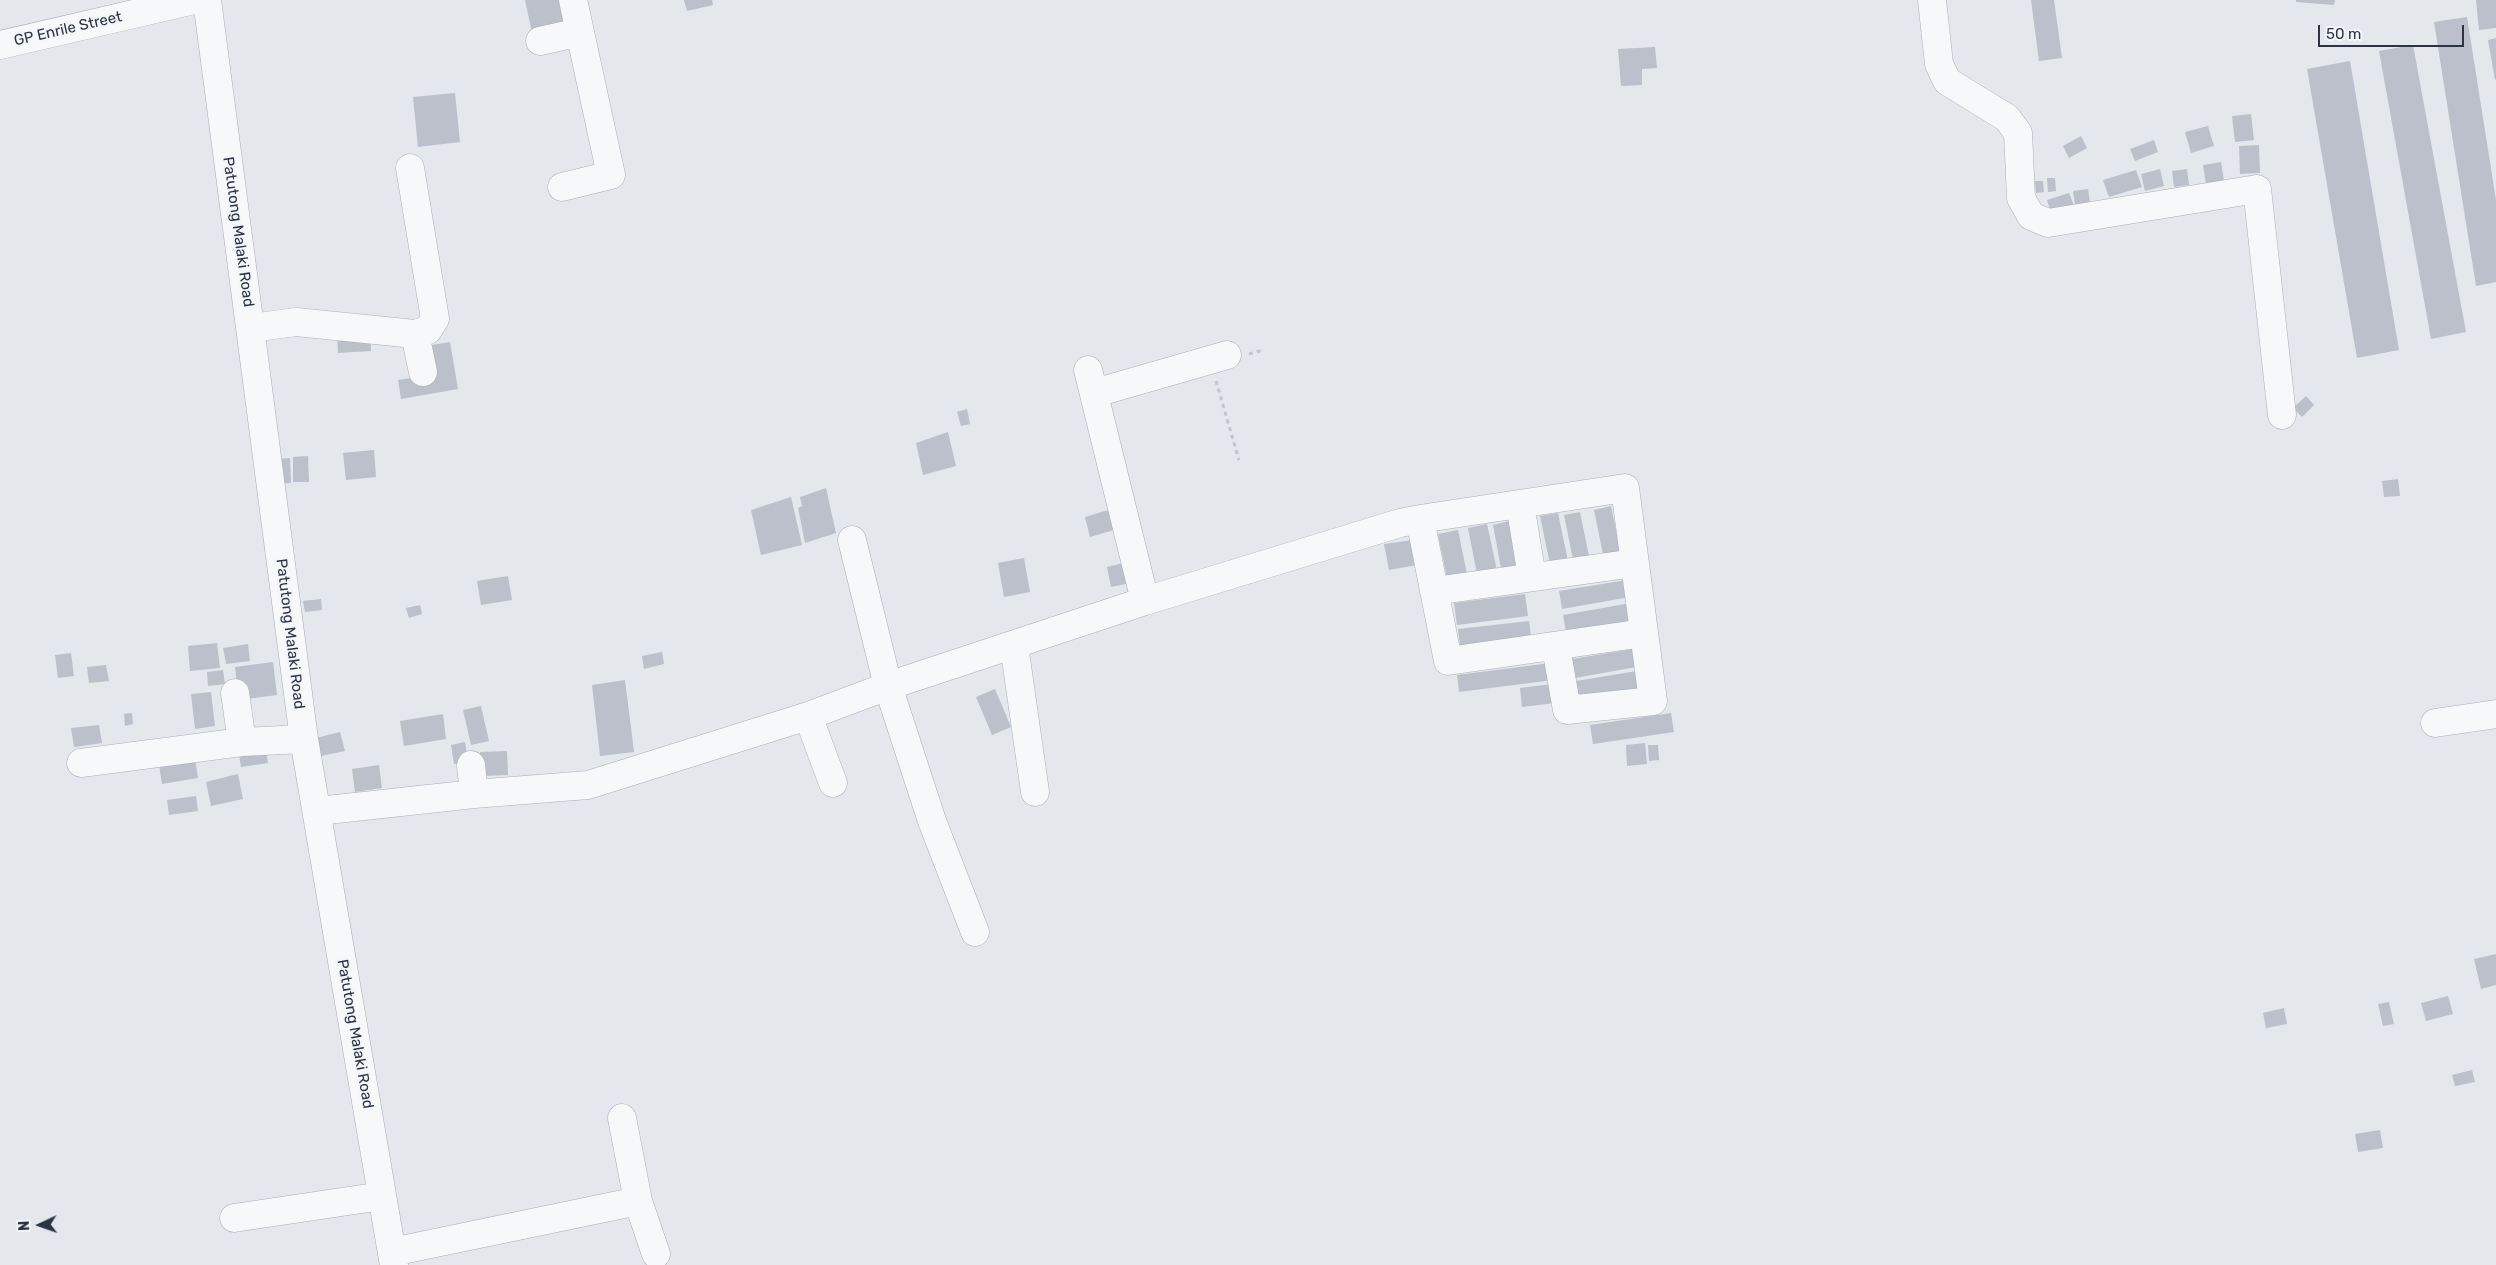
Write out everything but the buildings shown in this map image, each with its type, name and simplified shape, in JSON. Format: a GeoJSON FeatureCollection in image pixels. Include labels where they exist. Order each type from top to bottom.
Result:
{"type":"FeatureCollection","features":[{"type":"Feature","properties":{"kind":"street","name":"GP Enrile Street"},"geometry":{"type":"LineString","coordinates":[[0,45],[194,0]]}},
{"type":"Feature","properties":{"kind":"street","name":"Patutong Malaki Road"},"geometry":{"type":"LineString","coordinates":[[207,0],[304,739],[318,811],[393,1258]]}},
{"type":"Feature","properties":{"kind":"street"},"geometry":{"type":"LineString","coordinates":[[562,186],[611,175],[573,0]]}},
{"type":"Feature","properties":{"kind":"street"},"geometry":{"type":"LineString","coordinates":[[1932,0],[1939,64],[1947,82],[2007,118],[2018,133],[2021,198],[2031,216],[2048,223],[2257,188],[2282,415]]}},
{"type":"Feature","properties":{"kind":"street"},"geometry":{"type":"LineString","coordinates":[[540,41],[580,32]]}},
{"type":"Feature","properties":{"kind":"street"},"geometry":{"type":"LineString","coordinates":[[251,328],[296,322],[415,334],[428,330],[435,319],[410,168]]}},
{"type":"Feature","properties":{"kind":"street"},"geometry":{"type":"LineString","coordinates":[[415,334],[423,372]]}},
{"type":"Feature","properties":{"kind":"street"},"geometry":{"type":"LineString","coordinates":[[1146,601],[1091,381],[1219,358]]}},
{"type":"Feature","properties":{"kind":"street"},"geometry":{"type":"LineString","coordinates":[[318,811],[474,794],[588,785],[808,716],[888,686],[1146,601],[1400,523],[1625,488],[1653,701],[1567,710],[1556,647]]}},
{"type":"Feature","properties":{"kind":"street"},"geometry":{"type":"LineString","coordinates":[[1520,504],[1532,577]]}},
{"type":"Feature","properties":{"kind":"street"},"geometry":{"type":"LineString","coordinates":[[1420,519],[1448,661],[1644,633]]}},
{"type":"Feature","properties":{"kind":"street"},"geometry":{"type":"LineString","coordinates":[[852,540],[888,686],[932,821],[975,932]]}},
{"type":"Feature","properties":{"kind":"street"},"geometry":{"type":"LineString","coordinates":[[1434,591],[1635,563]]}},
{"type":"Feature","properties":{"kind":"street"},"geometry":{"type":"LineString","coordinates":[[1014,645],[1035,792]]}},
{"type":"Feature","properties":{"kind":"street"},"geometry":{"type":"LineString","coordinates":[[235,693],[242,742]]}},
{"type":"Feature","properties":{"kind":"street"},"geometry":{"type":"LineString","coordinates":[[2434,723],[2496,714]]}},
{"type":"Feature","properties":{"kind":"street"},"geometry":{"type":"LineString","coordinates":[[808,716],[833,783]]}},
{"type":"Feature","properties":{"kind":"street"},"geometry":{"type":"LineString","coordinates":[[81,763],[242,742],[304,739]]}},
{"type":"Feature","properties":{"kind":"street"},"geometry":{"type":"LineString","coordinates":[[471,765],[474,794]]}},
{"type":"Feature","properties":{"kind":"street"},"geometry":{"type":"LineString","coordinates":[[622,1118],[638,1201],[656,1254]]}},
{"type":"Feature","properties":{"kind":"street"},"geometry":{"type":"LineString","coordinates":[[234,1218],[382,1196]]}},
{"type":"Feature","properties":{"kind":"street"},"geometry":{"type":"LineString","coordinates":[[393,1258],[638,1201]]}},
{"type":"Feature","properties":{"kind":"path"},"geometry":{"type":"LineString","coordinates":[[1219,358],[1238,460]]}}]}
